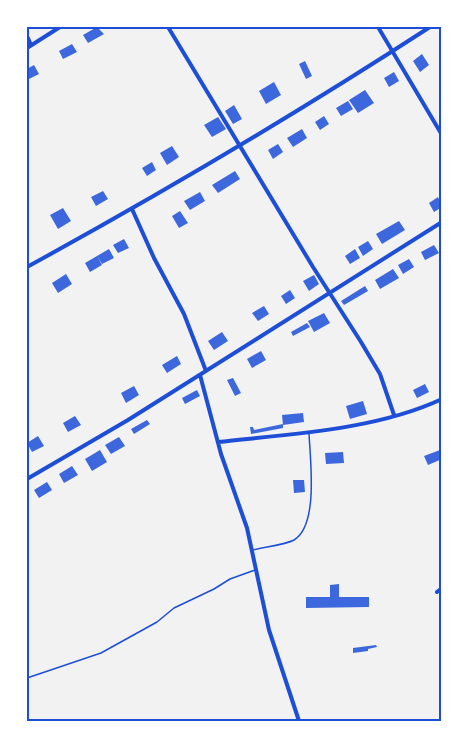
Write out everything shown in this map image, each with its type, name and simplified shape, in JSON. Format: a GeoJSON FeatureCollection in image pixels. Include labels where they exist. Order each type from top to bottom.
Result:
{"type":"FeatureCollection","features":[{"type":"Feature","properties":{"kind":"street"},"geometry":{"type":"LineString","coordinates":[[27,36],[29,46],[60,27]]}},
{"type":"Feature","properties":{"kind":"street"},"geometry":{"type":"LineString","coordinates":[[168,27],[380,374],[393,415]]}},
{"type":"Feature","properties":{"kind":"street"},"geometry":{"type":"LineString","coordinates":[[378,27],[442,135]]}},
{"type":"Feature","properties":{"kind":"street"},"geometry":{"type":"LineString","coordinates":[[27,267],[132,209],[430,27]]}},
{"type":"Feature","properties":{"kind":"street"},"geometry":{"type":"LineString","coordinates":[[132,209],[154,258],[184,314],[206,371]]}},
{"type":"Feature","properties":{"kind":"street"},"geometry":{"type":"LineString","coordinates":[[27,479],[128,420],[442,222]]}},
{"type":"Feature","properties":{"kind":"street"},"geometry":{"type":"LineString","coordinates":[[200,375],[218,442],[247,528],[269,630],[299,721]]}},
{"type":"Feature","properties":{"kind":"street"},"geometry":{"type":"LineString","coordinates":[[218,442],[354,425],[411,412],[442,399]]}},
{"type":"Feature","properties":{"kind":"street"},"geometry":{"type":"LineString","coordinates":[[437,592],[442,588]]}},
{"type":"Feature","properties":{"kind":"lane"},"geometry":{"type":"LineString","coordinates":[[252,550],[294,540],[307,524],[312,500],[309,432]]}},
{"type":"Feature","properties":{"kind":"lane"},"geometry":{"type":"LineString","coordinates":[[27,678],[101,653],[157,622],[174,608],[230,579],[255,570]]}},
{"type":"Feature","properties":{"kind":"building"},"geometry":{"type":"Polygon","coordinates":[[[97,27],[104,34],[88,43],[83,35],[97,27]]]}},
{"type":"Feature","properties":{"kind":"building"},"geometry":{"type":"Polygon","coordinates":[[[72,44],[77,52],[63,59],[59,51],[72,44]]]}},
{"type":"Feature","properties":{"kind":"building"},"geometry":{"type":"Polygon","coordinates":[[[422,54],[429,65],[420,72],[413,61],[422,54]]]}},
{"type":"Feature","properties":{"kind":"building"},"geometry":{"type":"Polygon","coordinates":[[[305,61],[312,76],[306,79],[299,64],[305,61]]]}},
{"type":"Feature","properties":{"kind":"building"},"geometry":{"type":"Polygon","coordinates":[[[34,65],[39,74],[27,80],[27,69],[34,65]]]}},
{"type":"Feature","properties":{"kind":"building"},"geometry":{"type":"Polygon","coordinates":[[[394,72],[399,81],[389,87],[384,78],[394,72]]]}},
{"type":"Feature","properties":{"kind":"building"},"geometry":{"type":"Polygon","coordinates":[[[274,82],[281,95],[266,104],[259,91],[274,82]]]}},
{"type":"Feature","properties":{"kind":"building"},"geometry":{"type":"Polygon","coordinates":[[[365,90],[374,103],[358,113],[349,100],[365,90]]]}},
{"type":"Feature","properties":{"kind":"building"},"geometry":{"type":"Polygon","coordinates":[[[348,101],[353,109],[341,116],[336,108],[348,101]]]}},
{"type":"Feature","properties":{"kind":"building"},"geometry":{"type":"Polygon","coordinates":[[[234,105],[242,119],[233,124],[225,111],[234,105]]]}},
{"type":"Feature","properties":{"kind":"building"},"geometry":{"type":"Polygon","coordinates":[[[324,116],[329,124],[320,130],[315,122],[324,116]]]}},
{"type":"Feature","properties":{"kind":"building"},"geometry":{"type":"Polygon","coordinates":[[[218,117],[226,129],[212,137],[204,125],[218,117]]]}},
{"type":"Feature","properties":{"kind":"building"},"geometry":{"type":"Polygon","coordinates":[[[302,129],[307,138],[293,147],[287,138],[302,129]]]}},
{"type":"Feature","properties":{"kind":"building"},"geometry":{"type":"Polygon","coordinates":[[[278,144],[283,152],[273,159],[268,150],[278,144]]]}},
{"type":"Feature","properties":{"kind":"building"},"geometry":{"type":"Polygon","coordinates":[[[172,146],[179,157],[167,165],[160,153],[172,146]]]}},
{"type":"Feature","properties":{"kind":"building"},"geometry":{"type":"Polygon","coordinates":[[[152,162],[156,170],[147,176],[142,168],[152,162]]]}},
{"type":"Feature","properties":{"kind":"building"},"geometry":{"type":"Polygon","coordinates":[[[235,171],[240,179],[218,193],[212,185],[235,171]]]}},
{"type":"Feature","properties":{"kind":"building"},"geometry":{"type":"Polygon","coordinates":[[[103,191],[108,199],[96,206],[91,197],[103,191]]]}},
{"type":"Feature","properties":{"kind":"building"},"geometry":{"type":"Polygon","coordinates":[[[200,192],[205,201],[190,210],[184,201],[200,192]]]}},
{"type":"Feature","properties":{"kind":"building"},"geometry":{"type":"Polygon","coordinates":[[[438,197],[442,207],[434,212],[429,203],[438,197]]]}},
{"type":"Feature","properties":{"kind":"building"},"geometry":{"type":"Polygon","coordinates":[[[63,208],[71,221],[58,229],[50,215],[63,208]]]}},
{"type":"Feature","properties":{"kind":"building"},"geometry":{"type":"Polygon","coordinates":[[[180,211],[188,223],[179,228],[172,216],[180,211]]]}},
{"type":"Feature","properties":{"kind":"building"},"geometry":{"type":"Polygon","coordinates":[[[399,221],[405,230],[382,244],[376,234],[399,221]]]}},
{"type":"Feature","properties":{"kind":"building"},"geometry":{"type":"Polygon","coordinates":[[[124,239],[129,248],[118,253],[113,245],[124,239]]]}},
{"type":"Feature","properties":{"kind":"building"},"geometry":{"type":"Polygon","coordinates":[[[368,241],[373,249],[363,256],[358,247],[368,241]]]}},
{"type":"Feature","properties":{"kind":"building"},"geometry":{"type":"Polygon","coordinates":[[[434,245],[439,253],[425,260],[421,252],[434,245]]]}},
{"type":"Feature","properties":{"kind":"building"},"geometry":{"type":"Polygon","coordinates":[[[109,249],[114,258],[102,264],[97,256],[109,249]]]}},
{"type":"Feature","properties":{"kind":"building"},"geometry":{"type":"Polygon","coordinates":[[[355,249],[360,258],[350,264],[345,256],[355,249]]]}},
{"type":"Feature","properties":{"kind":"building"},"geometry":{"type":"Polygon","coordinates":[[[97,256],[102,265],[90,272],[85,263],[97,256]]]}},
{"type":"Feature","properties":{"kind":"building"},"geometry":{"type":"Polygon","coordinates":[[[409,259],[414,267],[403,274],[398,265],[409,259]]]}},
{"type":"Feature","properties":{"kind":"building"},"geometry":{"type":"Polygon","coordinates":[[[393,269],[399,278],[380,289],[375,280],[393,269]]]}},
{"type":"Feature","properties":{"kind":"building"},"geometry":{"type":"Polygon","coordinates":[[[66,274],[72,284],[58,293],[52,283],[66,274]]]}},
{"type":"Feature","properties":{"kind":"building"},"geometry":{"type":"Polygon","coordinates":[[[314,275],[319,284],[309,291],[303,281],[314,275]]]}},
{"type":"Feature","properties":{"kind":"building"},"geometry":{"type":"Polygon","coordinates":[[[365,286],[368,291],[344,305],[341,301],[365,286]]]}},
{"type":"Feature","properties":{"kind":"building"},"geometry":{"type":"Polygon","coordinates":[[[290,290],[295,298],[286,304],[281,296],[290,290]]]}},
{"type":"Feature","properties":{"kind":"building"},"geometry":{"type":"Polygon","coordinates":[[[264,306],[269,314],[258,321],[252,313],[264,306]]]}},
{"type":"Feature","properties":{"kind":"building"},"geometry":{"type":"Polygon","coordinates":[[[324,313],[330,323],[314,332],[308,321],[324,313]]]}},
{"type":"Feature","properties":{"kind":"building"},"geometry":{"type":"Polygon","coordinates":[[[307,323],[310,327],[293,336],[291,332],[307,323]]]}},
{"type":"Feature","properties":{"kind":"building"},"geometry":{"type":"Polygon","coordinates":[[[222,332],[228,341],[214,350],[208,341],[222,332]]]}},
{"type":"Feature","properties":{"kind":"building"},"geometry":{"type":"Polygon","coordinates":[[[261,351],[266,360],[252,368],[247,359],[261,351]]]}},
{"type":"Feature","properties":{"kind":"building"},"geometry":{"type":"Polygon","coordinates":[[[177,356],[181,364],[167,373],[162,365],[177,356]]]}},
{"type":"Feature","properties":{"kind":"building"},"geometry":{"type":"Polygon","coordinates":[[[233,378],[241,393],[235,396],[227,380],[233,378]]]}},
{"type":"Feature","properties":{"kind":"building"},"geometry":{"type":"Polygon","coordinates":[[[425,384],[429,392],[417,398],[413,390],[425,384]]]}},
{"type":"Feature","properties":{"kind":"building"},"geometry":{"type":"Polygon","coordinates":[[[134,386],[139,395],[126,403],[121,393],[134,386]]]}},
{"type":"Feature","properties":{"kind":"building"},"geometry":{"type":"Polygon","coordinates":[[[197,390],[200,396],[185,404],[182,398],[197,390]]]}},
{"type":"Feature","properties":{"kind":"building"},"geometry":{"type":"Polygon","coordinates":[[[363,401],[367,414],[350,419],[346,406],[363,401]]]}},
{"type":"Feature","properties":{"kind":"building"},"geometry":{"type":"Polygon","coordinates":[[[303,413],[304,422],[283,425],[282,415],[303,413]]]}},
{"type":"Feature","properties":{"kind":"building"},"geometry":{"type":"Polygon","coordinates":[[[75,416],[81,425],[68,432],[63,423],[75,416]]]}},
{"type":"Feature","properties":{"kind":"building"},"geometry":{"type":"Polygon","coordinates":[[[147,420],[150,424],[134,434],[131,429],[147,420]]]}},
{"type":"Feature","properties":{"kind":"building"},"geometry":{"type":"Polygon","coordinates":[[[283,424],[283,428],[251,434],[250,427],[254,430],[283,424]]]}},
{"type":"Feature","properties":{"kind":"building"},"geometry":{"type":"Polygon","coordinates":[[[38,436],[44,446],[32,452],[27,443],[38,436]]]}},
{"type":"Feature","properties":{"kind":"building"},"geometry":{"type":"Polygon","coordinates":[[[119,437],[125,446],[111,454],[105,445],[119,437]]]}},
{"type":"Feature","properties":{"kind":"building"},"geometry":{"type":"Polygon","coordinates":[[[100,450],[107,462],[92,471],[85,459],[100,450]]]}},
{"type":"Feature","properties":{"kind":"building"},"geometry":{"type":"Polygon","coordinates":[[[440,450],[442,459],[428,465],[424,456],[440,450]]]}},
{"type":"Feature","properties":{"kind":"building"},"geometry":{"type":"Polygon","coordinates":[[[343,452],[344,463],[326,464],[325,453],[343,452]]]}},
{"type":"Feature","properties":{"kind":"building"},"geometry":{"type":"Polygon","coordinates":[[[72,466],[78,475],[64,483],[59,474],[72,466]]]}},
{"type":"Feature","properties":{"kind":"building"},"geometry":{"type":"Polygon","coordinates":[[[293,480],[304,480],[305,492],[294,493],[293,480]]]}},
{"type":"Feature","properties":{"kind":"building"},"geometry":{"type":"Polygon","coordinates":[[[47,482],[52,490],[39,498],[34,490],[47,482]]]}},
{"type":"Feature","properties":{"kind":"building"},"geometry":{"type":"Polygon","coordinates":[[[339,584],[339,597],[369,597],[369,607],[306,608],[306,597],[330,597],[330,585],[339,584]]]}},
{"type":"Feature","properties":{"kind":"building"},"geometry":{"type":"Polygon","coordinates":[[[376,645],[377,647],[368,649],[368,651],[353,653],[353,648],[376,645]]]}}]}
